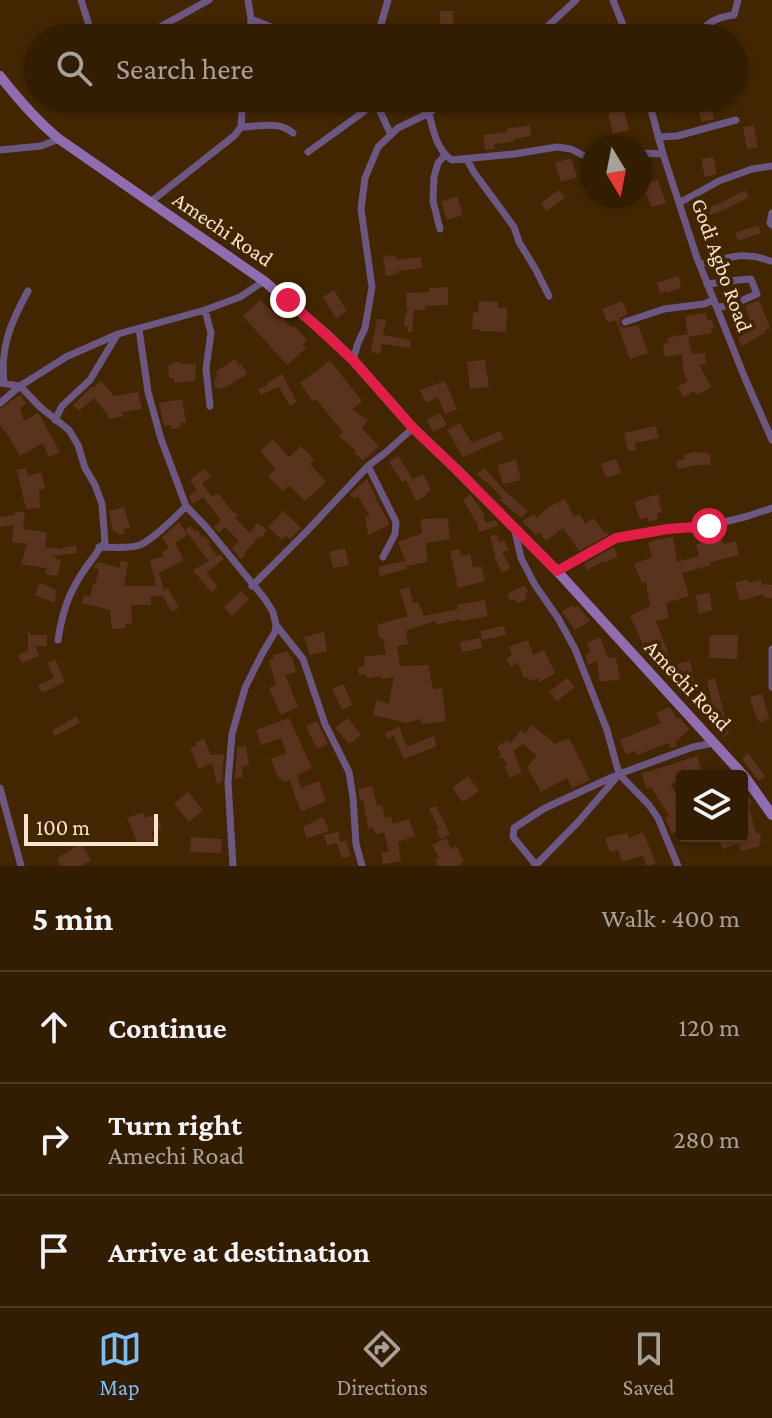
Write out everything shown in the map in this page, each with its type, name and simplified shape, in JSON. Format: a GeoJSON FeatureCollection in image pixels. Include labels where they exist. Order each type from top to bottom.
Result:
{"type":"FeatureCollection","features":[{"type":"Feature","properties":{"kind":"main road","name":"Amechi Road"},"geometry":{"type":"LineString","coordinates":[[0,76],[24,104]]}},
{"type":"Feature","properties":{"kind":"main road","name":"Amechi Road"},"geometry":{"type":"LineString","coordinates":[[31,112],[59,139],[264,281],[353,360],[413,428],[557,571],[745,777],[772,815]]}},
{"type":"Feature","properties":{"kind":"street"},"geometry":{"type":"LineString","coordinates":[[81,0],[89,24]]}},
{"type":"Feature","properties":{"kind":"street"},"geometry":{"type":"LineString","coordinates":[[165,24],[209,0]]}},
{"type":"Feature","properties":{"kind":"street"},"geometry":{"type":"LineString","coordinates":[[248,0],[251,24]]}},
{"type":"Feature","properties":{"kind":"street"},"geometry":{"type":"LineString","coordinates":[[381,24],[388,0]]}},
{"type":"Feature","properties":{"kind":"street"},"geometry":{"type":"LineString","coordinates":[[550,24],[576,0]]}},
{"type":"Feature","properties":{"kind":"street"},"geometry":{"type":"LineString","coordinates":[[613,0],[622,24]]}},
{"type":"Feature","properties":{"kind":"street"},"geometry":{"type":"LineString","coordinates":[[707,24],[721,16],[734,15],[738,0]]}},
{"type":"Feature","properties":{"kind":"street"},"geometry":{"type":"LineString","coordinates":[[251,19],[264,24]]}},
{"type":"Feature","properties":{"kind":"street"},"geometry":{"type":"LineString","coordinates":[[149,203],[234,136],[241,127],[242,112]]}},
{"type":"Feature","properties":{"kind":"street"},"geometry":{"type":"LineString","coordinates":[[308,152],[363,112]]}},
{"type":"Feature","properties":{"kind":"street"},"geometry":{"type":"LineString","coordinates":[[380,112],[391,135]]}},
{"type":"Feature","properties":{"kind":"street","name":"Godi Agbo Road"},"geometry":{"type":"LineString","coordinates":[[652,112],[707,284],[772,440]]}},
{"type":"Feature","properties":{"kind":"street"},"geometry":{"type":"LineString","coordinates":[[353,360],[365,328],[372,287],[361,209],[365,178],[378,147],[398,128],[429,113],[439,146],[452,160],[557,147],[580,154]]}},
{"type":"Feature","properties":{"kind":"street"},"geometry":{"type":"LineString","coordinates":[[658,137],[677,136],[736,120]]}},
{"type":"Feature","properties":{"kind":"street"},"geometry":{"type":"LineString","coordinates":[[241,127],[281,125],[293,133]]}},
{"type":"Feature","properties":{"kind":"street"},"geometry":{"type":"LineString","coordinates":[[0,150],[41,146],[59,139]]}},
{"type":"Feature","properties":{"kind":"street"},"geometry":{"type":"LineString","coordinates":[[652,154],[663,154]]}},
{"type":"Feature","properties":{"kind":"street"},"geometry":{"type":"LineString","coordinates":[[440,229],[433,201],[434,177],[438,163],[445,155]]}},
{"type":"Feature","properties":{"kind":"street"},"geometry":{"type":"LineString","coordinates":[[467,159],[514,227],[549,296]]}},
{"type":"Feature","properties":{"kind":"street"},"geometry":{"type":"LineString","coordinates":[[679,203],[719,181],[752,169],[772,166]]}},
{"type":"Feature","properties":{"kind":"street"},"geometry":{"type":"LineString","coordinates":[[772,213],[772,225]]}},
{"type":"Feature","properties":{"kind":"street"},"geometry":{"type":"LineString","coordinates":[[700,264],[741,254],[770,261]]}},
{"type":"Feature","properties":{"kind":"street"},"geometry":{"type":"LineString","coordinates":[[625,322],[664,309],[704,304],[729,306],[757,294],[751,279],[707,284]]}},
{"type":"Feature","properties":{"kind":"street"},"geometry":{"type":"LineString","coordinates":[[0,403],[20,386],[66,357],[118,334],[240,297],[264,281]]}},
{"type":"Feature","properties":{"kind":"street"},"geometry":{"type":"LineString","coordinates":[[28,291],[12,322],[4,347],[2,383],[20,386],[69,430],[102,504],[105,543],[77,579],[66,601],[58,640]]}},
{"type":"Feature","properties":{"kind":"street"},"geometry":{"type":"LineString","coordinates":[[205,310],[211,333],[206,369],[210,406]]}},
{"type":"Feature","properties":{"kind":"street"},"geometry":{"type":"LineString","coordinates":[[139,329],[148,392],[161,439],[186,506],[265,599],[276,625],[245,688],[232,734],[228,782],[233,866]]}},
{"type":"Feature","properties":{"kind":"street"},"geometry":{"type":"LineString","coordinates":[[55,420],[62,406],[90,380],[118,334]]}},
{"type":"Feature","properties":{"kind":"street"},"geometry":{"type":"LineString","coordinates":[[252,586],[368,466],[413,428]]}},
{"type":"Feature","properties":{"kind":"street"},"geometry":{"type":"LineString","coordinates":[[368,466],[396,522],[395,534],[383,557]]}},
{"type":"Feature","properties":{"kind":"street"},"geometry":{"type":"LineString","coordinates":[[99,547],[137,546],[176,518],[186,506]]}},
{"type":"Feature","properties":{"kind":"street"},"geometry":{"type":"LineString","coordinates":[[557,571],[616,538],[709,526],[772,508]]}},
{"type":"Feature","properties":{"kind":"street"},"geometry":{"type":"LineString","coordinates":[[515,531],[521,558],[575,649],[607,730],[619,774],[658,818],[678,866]]}},
{"type":"Feature","properties":{"kind":"street"},"geometry":{"type":"LineString","coordinates":[[276,625],[303,659],[325,724],[349,772],[356,844],[362,866]]}},
{"type":"Feature","properties":{"kind":"street"},"geometry":{"type":"LineString","coordinates":[[772,649],[772,687]]}},
{"type":"Feature","properties":{"kind":"street"},"geometry":{"type":"LineString","coordinates":[[619,774],[536,866],[513,837],[514,828],[545,808],[619,774],[693,747],[714,743]]}},
{"type":"Feature","properties":{"kind":"street"},"geometry":{"type":"LineString","coordinates":[[0,788],[21,866]]}},
{"type":"Feature","properties":{"kind":"building"},"geometry":{"type":"Polygon","coordinates":[[[440,11],[453,11],[453,24],[440,24],[440,11]]]}},
{"type":"Feature","properties":{"kind":"building"},"geometry":{"type":"Polygon","coordinates":[[[625,112],[629,130],[613,134],[608,113],[625,112]]]}},
{"type":"Feature","properties":{"kind":"building"},"geometry":{"type":"Polygon","coordinates":[[[699,112],[712,112],[714,119],[702,122],[699,112]]]}},
{"type":"Feature","properties":{"kind":"building"},"geometry":{"type":"Polygon","coordinates":[[[530,125],[531,136],[494,144],[495,149],[485,150],[483,135],[530,125]]]}},
{"type":"Feature","properties":{"kind":"building"},"geometry":{"type":"Polygon","coordinates":[[[754,125],[758,147],[747,149],[743,127],[754,125]]]}},
{"type":"Feature","properties":{"kind":"building"},"geometry":{"type":"Polygon","coordinates":[[[713,157],[717,174],[705,177],[701,159],[713,157]]]}},
{"type":"Feature","properties":{"kind":"building"},"geometry":{"type":"Polygon","coordinates":[[[571,158],[577,177],[561,182],[555,163],[571,158]]]}},
{"type":"Feature","properties":{"kind":"building"},"geometry":{"type":"Polygon","coordinates":[[[658,180],[666,203],[652,207],[652,182],[658,180]]]}},
{"type":"Feature","properties":{"kind":"building"},"geometry":{"type":"Polygon","coordinates":[[[559,190],[565,198],[546,211],[541,203],[559,190]]]}},
{"type":"Feature","properties":{"kind":"building"},"geometry":{"type":"Polygon","coordinates":[[[745,190],[749,197],[702,218],[699,211],[745,190]]]}},
{"type":"Feature","properties":{"kind":"building"},"geometry":{"type":"Polygon","coordinates":[[[457,196],[463,215],[447,220],[441,202],[457,196]]]}},
{"type":"Feature","properties":{"kind":"building"},"geometry":{"type":"Polygon","coordinates":[[[758,225],[761,233],[738,241],[735,233],[758,225]]]}},
{"type":"Feature","properties":{"kind":"building"},"geometry":{"type":"Polygon","coordinates":[[[395,255],[396,260],[421,257],[422,268],[386,276],[383,257],[395,255]]]}},
{"type":"Feature","properties":{"kind":"building"},"geometry":{"type":"Polygon","coordinates":[[[678,276],[681,288],[660,293],[657,283],[678,276]]]}},
{"type":"Feature","properties":{"kind":"building"},"geometry":{"type":"Polygon","coordinates":[[[448,287],[448,305],[414,310],[412,332],[408,332],[408,326],[404,326],[406,293],[430,292],[429,288],[448,287]]]}},
{"type":"Feature","properties":{"kind":"building"},"geometry":{"type":"Polygon","coordinates":[[[334,290],[347,311],[336,318],[323,297],[334,290]]]}},
{"type":"Feature","properties":{"kind":"building"},"geometry":{"type":"Polygon","coordinates":[[[260,300],[307,340],[303,344],[306,348],[287,365],[243,316],[260,300]]]}},
{"type":"Feature","properties":{"kind":"building"},"geometry":{"type":"Polygon","coordinates":[[[759,300],[770,328],[742,346],[737,337],[753,328],[745,306],[759,300]]]}},
{"type":"Feature","properties":{"kind":"building"},"geometry":{"type":"Polygon","coordinates":[[[479,301],[498,302],[498,308],[507,308],[506,332],[472,329],[473,312],[478,312],[479,301]]]}},
{"type":"Feature","properties":{"kind":"building"},"geometry":{"type":"Polygon","coordinates":[[[622,301],[628,314],[620,318],[619,325],[624,328],[638,325],[648,353],[630,359],[616,320],[608,323],[602,309],[622,301]]]}},
{"type":"Feature","properties":{"kind":"building"},"geometry":{"type":"Polygon","coordinates":[[[706,313],[707,320],[712,320],[712,333],[688,337],[685,316],[706,313]]]}},
{"type":"Feature","properties":{"kind":"building"},"geometry":{"type":"Polygon","coordinates":[[[377,319],[386,320],[383,335],[411,340],[410,348],[382,344],[380,354],[371,352],[377,319]]]}},
{"type":"Feature","properties":{"kind":"building"},"geometry":{"type":"Polygon","coordinates":[[[687,334],[692,354],[705,353],[706,364],[699,365],[711,387],[697,395],[694,391],[683,397],[678,387],[688,381],[683,371],[682,354],[665,357],[663,344],[668,343],[667,338],[687,334]]]}},
{"type":"Feature","properties":{"kind":"building"},"geometry":{"type":"Polygon","coordinates":[[[235,359],[247,374],[228,386],[215,387],[214,380],[218,376],[215,372],[235,359]]]}},
{"type":"Feature","properties":{"kind":"building"},"geometry":{"type":"Polygon","coordinates":[[[485,359],[489,387],[470,389],[467,362],[485,359]]]}},
{"type":"Feature","properties":{"kind":"building"},"geometry":{"type":"Polygon","coordinates":[[[330,361],[362,401],[352,409],[368,420],[362,429],[379,446],[363,461],[339,436],[343,432],[300,383],[330,361]]]}},
{"type":"Feature","properties":{"kind":"building"},"geometry":{"type":"Polygon","coordinates":[[[181,362],[195,364],[195,381],[174,383],[174,378],[169,378],[168,365],[181,362]]]}},
{"type":"Feature","properties":{"kind":"building"},"geometry":{"type":"Polygon","coordinates":[[[282,374],[297,402],[290,406],[279,387],[261,395],[258,389],[282,374]]]}},
{"type":"Feature","properties":{"kind":"building"},"geometry":{"type":"Polygon","coordinates":[[[101,381],[114,396],[138,392],[142,409],[122,412],[123,416],[109,419],[94,398],[79,411],[73,405],[101,381]]]}},
{"type":"Feature","properties":{"kind":"building"},"geometry":{"type":"Polygon","coordinates":[[[445,381],[457,409],[445,414],[438,397],[426,403],[420,390],[445,381]]]}},
{"type":"Feature","properties":{"kind":"building"},"geometry":{"type":"Polygon","coordinates":[[[20,395],[26,403],[20,408],[24,421],[39,414],[60,452],[49,457],[43,443],[20,456],[0,425],[0,409],[20,395]]]}},
{"type":"Feature","properties":{"kind":"building"},"geometry":{"type":"Polygon","coordinates":[[[182,399],[186,422],[181,423],[181,427],[171,429],[170,425],[164,426],[159,403],[182,399]]]}},
{"type":"Feature","properties":{"kind":"building"},"geometry":{"type":"Polygon","coordinates":[[[440,413],[447,425],[433,432],[427,420],[440,413]]]}},
{"type":"Feature","properties":{"kind":"building"},"geometry":{"type":"Polygon","coordinates":[[[460,423],[472,443],[500,431],[504,439],[463,457],[447,430],[460,423]]]}},
{"type":"Feature","properties":{"kind":"building"},"geometry":{"type":"Polygon","coordinates":[[[656,426],[659,438],[635,443],[636,450],[628,451],[624,433],[656,426]]]}},
{"type":"Feature","properties":{"kind":"building"},"geometry":{"type":"Polygon","coordinates":[[[273,439],[289,457],[301,446],[314,460],[310,464],[326,482],[305,501],[289,485],[283,491],[268,476],[276,469],[260,451],[273,439]]]}},
{"type":"Feature","properties":{"kind":"building"},"geometry":{"type":"Polygon","coordinates":[[[694,452],[711,455],[710,465],[677,469],[676,461],[694,452]]]}},
{"type":"Feature","properties":{"kind":"building"},"geometry":{"type":"Polygon","coordinates":[[[398,456],[413,479],[423,474],[431,490],[426,496],[416,501],[406,480],[402,482],[389,462],[398,456]]]}},
{"type":"Feature","properties":{"kind":"building"},"geometry":{"type":"Polygon","coordinates":[[[616,459],[621,473],[606,478],[601,464],[616,459]]]}},
{"type":"Feature","properties":{"kind":"building"},"geometry":{"type":"Polygon","coordinates":[[[516,460],[521,480],[503,484],[497,465],[516,460]]]}},
{"type":"Feature","properties":{"kind":"building"},"geometry":{"type":"Polygon","coordinates":[[[26,468],[28,476],[41,472],[45,488],[39,490],[40,508],[26,509],[17,470],[26,468]]]}},
{"type":"Feature","properties":{"kind":"building"},"geometry":{"type":"Polygon","coordinates":[[[484,468],[528,511],[521,518],[477,474],[484,468]]]}},
{"type":"Feature","properties":{"kind":"building"},"geometry":{"type":"Polygon","coordinates":[[[204,469],[211,477],[202,483],[212,497],[218,493],[250,533],[257,523],[267,530],[241,559],[232,548],[239,541],[225,527],[219,533],[214,527],[221,520],[203,497],[193,504],[189,496],[197,490],[190,480],[204,469]]]}},
{"type":"Feature","properties":{"kind":"building"},"geometry":{"type":"Polygon","coordinates":[[[367,479],[389,523],[368,535],[365,517],[370,516],[358,496],[354,499],[350,494],[367,479]]]}},
{"type":"Feature","properties":{"kind":"building"},"geometry":{"type":"Polygon","coordinates":[[[470,494],[485,515],[486,523],[496,520],[498,526],[479,532],[463,500],[470,494]]]}},
{"type":"Feature","properties":{"kind":"building"},"geometry":{"type":"Polygon","coordinates":[[[658,494],[662,512],[657,514],[658,519],[649,522],[648,517],[640,519],[634,502],[658,494]]]}},
{"type":"Feature","properties":{"kind":"building"},"geometry":{"type":"Polygon","coordinates":[[[565,499],[574,517],[580,514],[585,524],[593,518],[609,535],[579,551],[563,528],[546,541],[539,532],[536,535],[524,523],[523,520],[534,514],[537,518],[548,507],[565,499]]]}},
{"type":"Feature","properties":{"kind":"building"},"geometry":{"type":"Polygon","coordinates":[[[124,507],[130,528],[118,535],[116,531],[113,532],[109,511],[124,507]]]}},
{"type":"Feature","properties":{"kind":"building"},"geometry":{"type":"Polygon","coordinates":[[[283,511],[301,528],[290,539],[286,536],[282,540],[268,527],[283,511]]]}},
{"type":"Feature","properties":{"kind":"building"},"geometry":{"type":"Polygon","coordinates":[[[15,512],[25,512],[23,529],[47,532],[45,547],[59,549],[76,545],[77,553],[52,556],[61,561],[57,576],[45,574],[46,568],[21,564],[27,544],[12,542],[14,525],[0,527],[0,517],[15,515],[15,512]]]}},
{"type":"Feature","properties":{"kind":"building"},"geometry":{"type":"Polygon","coordinates":[[[448,518],[450,539],[426,543],[427,562],[407,566],[398,542],[422,533],[421,519],[448,518]]]}},
{"type":"Feature","properties":{"kind":"building"},"geometry":{"type":"Polygon","coordinates":[[[179,522],[187,535],[175,543],[184,560],[159,573],[164,590],[168,588],[179,608],[172,612],[163,596],[151,596],[151,605],[131,605],[132,623],[125,624],[125,628],[112,629],[110,610],[82,603],[84,596],[90,597],[99,570],[94,567],[98,562],[120,568],[120,561],[128,562],[124,586],[156,586],[150,560],[164,556],[162,552],[169,548],[162,537],[179,522]]]}},
{"type":"Feature","properties":{"kind":"building"},"geometry":{"type":"Polygon","coordinates":[[[191,526],[203,538],[205,536],[217,556],[224,559],[206,573],[218,587],[211,592],[193,570],[209,561],[185,530],[191,526]]]}},
{"type":"Feature","properties":{"kind":"building"},"geometry":{"type":"Polygon","coordinates":[[[497,534],[499,542],[504,540],[509,550],[502,552],[511,568],[502,573],[490,536],[497,534]]]}},
{"type":"Feature","properties":{"kind":"building"},"geometry":{"type":"Polygon","coordinates":[[[673,537],[677,562],[699,556],[696,544],[722,540],[723,544],[736,541],[739,555],[682,573],[689,596],[666,603],[669,618],[656,621],[669,655],[654,662],[630,616],[650,606],[646,582],[642,583],[634,564],[652,557],[648,543],[673,537]]]}},
{"type":"Feature","properties":{"kind":"building"},"geometry":{"type":"Polygon","coordinates":[[[614,547],[618,556],[587,570],[584,564],[614,547]]]}},
{"type":"Feature","properties":{"kind":"building"},"geometry":{"type":"Polygon","coordinates":[[[345,548],[349,565],[333,568],[329,552],[345,548]]]}},
{"type":"Feature","properties":{"kind":"building"},"geometry":{"type":"Polygon","coordinates":[[[460,549],[461,556],[470,554],[473,568],[481,566],[485,581],[458,588],[450,551],[460,549]]]}},
{"type":"Feature","properties":{"kind":"building"},"geometry":{"type":"Polygon","coordinates":[[[405,561],[407,569],[380,576],[378,567],[405,561]]]}},
{"type":"Feature","properties":{"kind":"building"},"geometry":{"type":"Polygon","coordinates":[[[747,579],[748,583],[761,580],[762,584],[772,585],[772,598],[764,598],[764,594],[740,601],[735,583],[747,579]]]}},
{"type":"Feature","properties":{"kind":"building"},"geometry":{"type":"Polygon","coordinates":[[[40,583],[56,590],[55,603],[35,595],[40,583]]]}},
{"type":"Feature","properties":{"kind":"building"},"geometry":{"type":"Polygon","coordinates":[[[525,585],[527,599],[517,603],[515,599],[510,601],[507,594],[525,585]]]}},
{"type":"Feature","properties":{"kind":"building"},"geometry":{"type":"Polygon","coordinates":[[[409,587],[413,603],[418,602],[424,616],[485,600],[488,616],[436,625],[435,621],[406,631],[408,644],[397,646],[400,666],[428,665],[433,689],[442,688],[446,721],[422,724],[420,719],[407,723],[373,715],[377,700],[389,704],[394,677],[381,679],[381,676],[367,678],[366,674],[359,675],[358,667],[365,666],[364,657],[386,654],[377,625],[408,616],[400,590],[409,587]]]}},
{"type":"Feature","properties":{"kind":"building"},"geometry":{"type":"Polygon","coordinates":[[[241,591],[249,599],[232,616],[224,607],[241,591]]]}},
{"type":"Feature","properties":{"kind":"building"},"geometry":{"type":"Polygon","coordinates":[[[710,593],[712,610],[699,614],[696,595],[710,593]]]}},
{"type":"Feature","properties":{"kind":"building"},"geometry":{"type":"Polygon","coordinates":[[[572,605],[574,608],[578,606],[590,621],[575,630],[562,612],[572,605]]]}},
{"type":"Feature","properties":{"kind":"building"},"geometry":{"type":"Polygon","coordinates":[[[504,626],[506,635],[482,640],[480,631],[504,626]]]}},
{"type":"Feature","properties":{"kind":"building"},"geometry":{"type":"Polygon","coordinates":[[[28,630],[30,635],[47,635],[47,646],[35,646],[39,656],[22,663],[18,655],[28,651],[28,630]]]}},
{"type":"Feature","properties":{"kind":"building"},"geometry":{"type":"Polygon","coordinates":[[[324,632],[327,651],[310,655],[304,637],[324,632]]]}},
{"type":"Feature","properties":{"kind":"building"},"geometry":{"type":"Polygon","coordinates":[[[738,635],[737,659],[709,658],[709,637],[738,635]]]}},
{"type":"Feature","properties":{"kind":"building"},"geometry":{"type":"Polygon","coordinates":[[[600,637],[608,658],[616,657],[620,679],[600,682],[597,661],[588,665],[585,655],[591,652],[587,643],[600,637]]]}},
{"type":"Feature","properties":{"kind":"building"},"geometry":{"type":"Polygon","coordinates":[[[480,638],[482,648],[462,652],[460,642],[480,638]]]}},
{"type":"Feature","properties":{"kind":"building"},"geometry":{"type":"Polygon","coordinates":[[[528,640],[533,655],[544,650],[555,673],[540,682],[538,678],[529,681],[528,677],[524,678],[518,662],[511,667],[506,659],[512,655],[509,647],[528,640]]]}},
{"type":"Feature","properties":{"kind":"building"},"geometry":{"type":"Polygon","coordinates":[[[288,651],[296,672],[285,675],[298,707],[281,715],[269,688],[276,685],[269,660],[274,658],[273,655],[288,651]]]}},
{"type":"Feature","properties":{"kind":"building"},"geometry":{"type":"Polygon","coordinates":[[[55,659],[65,682],[42,693],[38,685],[54,678],[47,663],[55,659]]]}},
{"type":"Feature","properties":{"kind":"building"},"geometry":{"type":"Polygon","coordinates":[[[690,661],[696,689],[684,698],[668,678],[680,663],[690,661]]]}},
{"type":"Feature","properties":{"kind":"building"},"geometry":{"type":"Polygon","coordinates":[[[567,678],[575,687],[557,701],[549,692],[567,678]]]}},
{"type":"Feature","properties":{"kind":"building"},"geometry":{"type":"Polygon","coordinates":[[[715,678],[729,733],[723,737],[708,686],[708,680],[715,678]]]}},
{"type":"Feature","properties":{"kind":"building"},"geometry":{"type":"Polygon","coordinates":[[[343,684],[353,705],[342,710],[332,689],[343,684]]]}},
{"type":"Feature","properties":{"kind":"building"},"geometry":{"type":"Polygon","coordinates":[[[762,694],[769,718],[760,723],[750,697],[762,694]]]}},
{"type":"Feature","properties":{"kind":"building"},"geometry":{"type":"Polygon","coordinates":[[[670,707],[689,730],[675,742],[677,746],[671,748],[668,743],[637,755],[635,751],[626,755],[620,740],[661,723],[656,713],[670,707]]]}},
{"type":"Feature","properties":{"kind":"building"},"geometry":{"type":"Polygon","coordinates":[[[77,716],[80,723],[55,736],[52,731],[77,716]]]}},
{"type":"Feature","properties":{"kind":"building"},"geometry":{"type":"Polygon","coordinates":[[[289,718],[312,768],[297,775],[301,788],[319,781],[326,801],[302,811],[290,780],[285,782],[278,777],[271,759],[287,753],[281,738],[261,745],[256,730],[289,718]]]}},
{"type":"Feature","properties":{"kind":"building"},"geometry":{"type":"Polygon","coordinates":[[[348,718],[361,735],[349,744],[335,728],[348,718]]]}},
{"type":"Feature","properties":{"kind":"building"},"geometry":{"type":"Polygon","coordinates":[[[317,721],[328,744],[317,749],[306,726],[317,721]]]}},
{"type":"Feature","properties":{"kind":"building"},"geometry":{"type":"Polygon","coordinates":[[[532,725],[555,744],[569,738],[590,780],[572,788],[567,778],[541,792],[527,767],[537,756],[523,744],[513,751],[522,772],[510,778],[503,757],[498,759],[501,754],[497,747],[508,740],[510,744],[521,730],[525,734],[532,725]]]}},
{"type":"Feature","properties":{"kind":"building"},"geometry":{"type":"Polygon","coordinates":[[[399,727],[407,747],[433,736],[437,746],[404,759],[394,736],[387,739],[385,733],[399,727]]]}},
{"type":"Feature","properties":{"kind":"building"},"geometry":{"type":"Polygon","coordinates":[[[204,739],[211,755],[224,754],[222,782],[217,784],[212,763],[199,769],[190,748],[204,739]]]}},
{"type":"Feature","properties":{"kind":"building"},"geometry":{"type":"Polygon","coordinates":[[[246,746],[249,765],[241,766],[243,777],[235,779],[237,747],[246,746]]]}},
{"type":"Feature","properties":{"kind":"building"},"geometry":{"type":"Polygon","coordinates":[[[748,753],[765,776],[759,781],[742,759],[748,753]]]}},
{"type":"Feature","properties":{"kind":"building"},"geometry":{"type":"Polygon","coordinates":[[[697,756],[701,770],[676,770],[676,782],[671,784],[676,793],[676,832],[672,834],[665,818],[669,816],[651,787],[647,789],[641,774],[697,756]]]}},
{"type":"Feature","properties":{"kind":"building"},"geometry":{"type":"Polygon","coordinates":[[[468,776],[479,791],[463,802],[452,788],[468,776]]]}},
{"type":"Feature","properties":{"kind":"building"},"geometry":{"type":"Polygon","coordinates":[[[372,786],[377,806],[382,805],[385,818],[391,816],[393,824],[409,819],[415,836],[398,842],[401,861],[383,864],[381,853],[389,852],[384,832],[376,835],[373,827],[368,828],[358,789],[372,786]]]}},
{"type":"Feature","properties":{"kind":"building"},"geometry":{"type":"Polygon","coordinates":[[[188,792],[203,810],[189,822],[174,804],[188,792]]]}},
{"type":"Feature","properties":{"kind":"building"},"geometry":{"type":"Polygon","coordinates":[[[748,796],[753,803],[749,805],[754,827],[757,834],[760,833],[760,846],[741,851],[739,843],[723,849],[720,842],[748,842],[748,796]]]}},
{"type":"Feature","properties":{"kind":"building"},"geometry":{"type":"Polygon","coordinates":[[[436,806],[450,834],[441,839],[429,809],[436,806]]]}},
{"type":"Feature","properties":{"kind":"building"},"geometry":{"type":"Polygon","coordinates":[[[143,812],[145,818],[156,814],[162,828],[151,833],[154,840],[139,846],[127,818],[143,812]]]}},
{"type":"Feature","properties":{"kind":"building"},"geometry":{"type":"Polygon","coordinates":[[[323,817],[329,831],[307,838],[303,827],[323,817]]]}},
{"type":"Feature","properties":{"kind":"building"},"geometry":{"type":"Polygon","coordinates":[[[338,832],[340,842],[346,841],[351,856],[342,858],[337,843],[327,845],[324,835],[338,832]]]}},
{"type":"Feature","properties":{"kind":"building"},"geometry":{"type":"Polygon","coordinates":[[[643,832],[656,863],[647,866],[643,856],[622,862],[618,850],[610,852],[605,838],[627,833],[629,838],[643,832]]]}},
{"type":"Feature","properties":{"kind":"building"},"geometry":{"type":"Polygon","coordinates":[[[191,837],[222,839],[221,853],[190,852],[191,837]]]}},
{"type":"Feature","properties":{"kind":"building"},"geometry":{"type":"Polygon","coordinates":[[[446,838],[451,849],[456,846],[464,861],[460,866],[438,866],[435,860],[439,858],[432,845],[446,838]]]}},
{"type":"Feature","properties":{"kind":"building"},"geometry":{"type":"Polygon","coordinates":[[[81,844],[91,860],[80,866],[61,866],[57,858],[81,844]]]}},
{"type":"Feature","properties":{"kind":"route"},"geometry":{"type":"LineString","coordinates":[[288,300],[353,360],[413,428],[557,571],[616,538],[709,526]]}}]}
